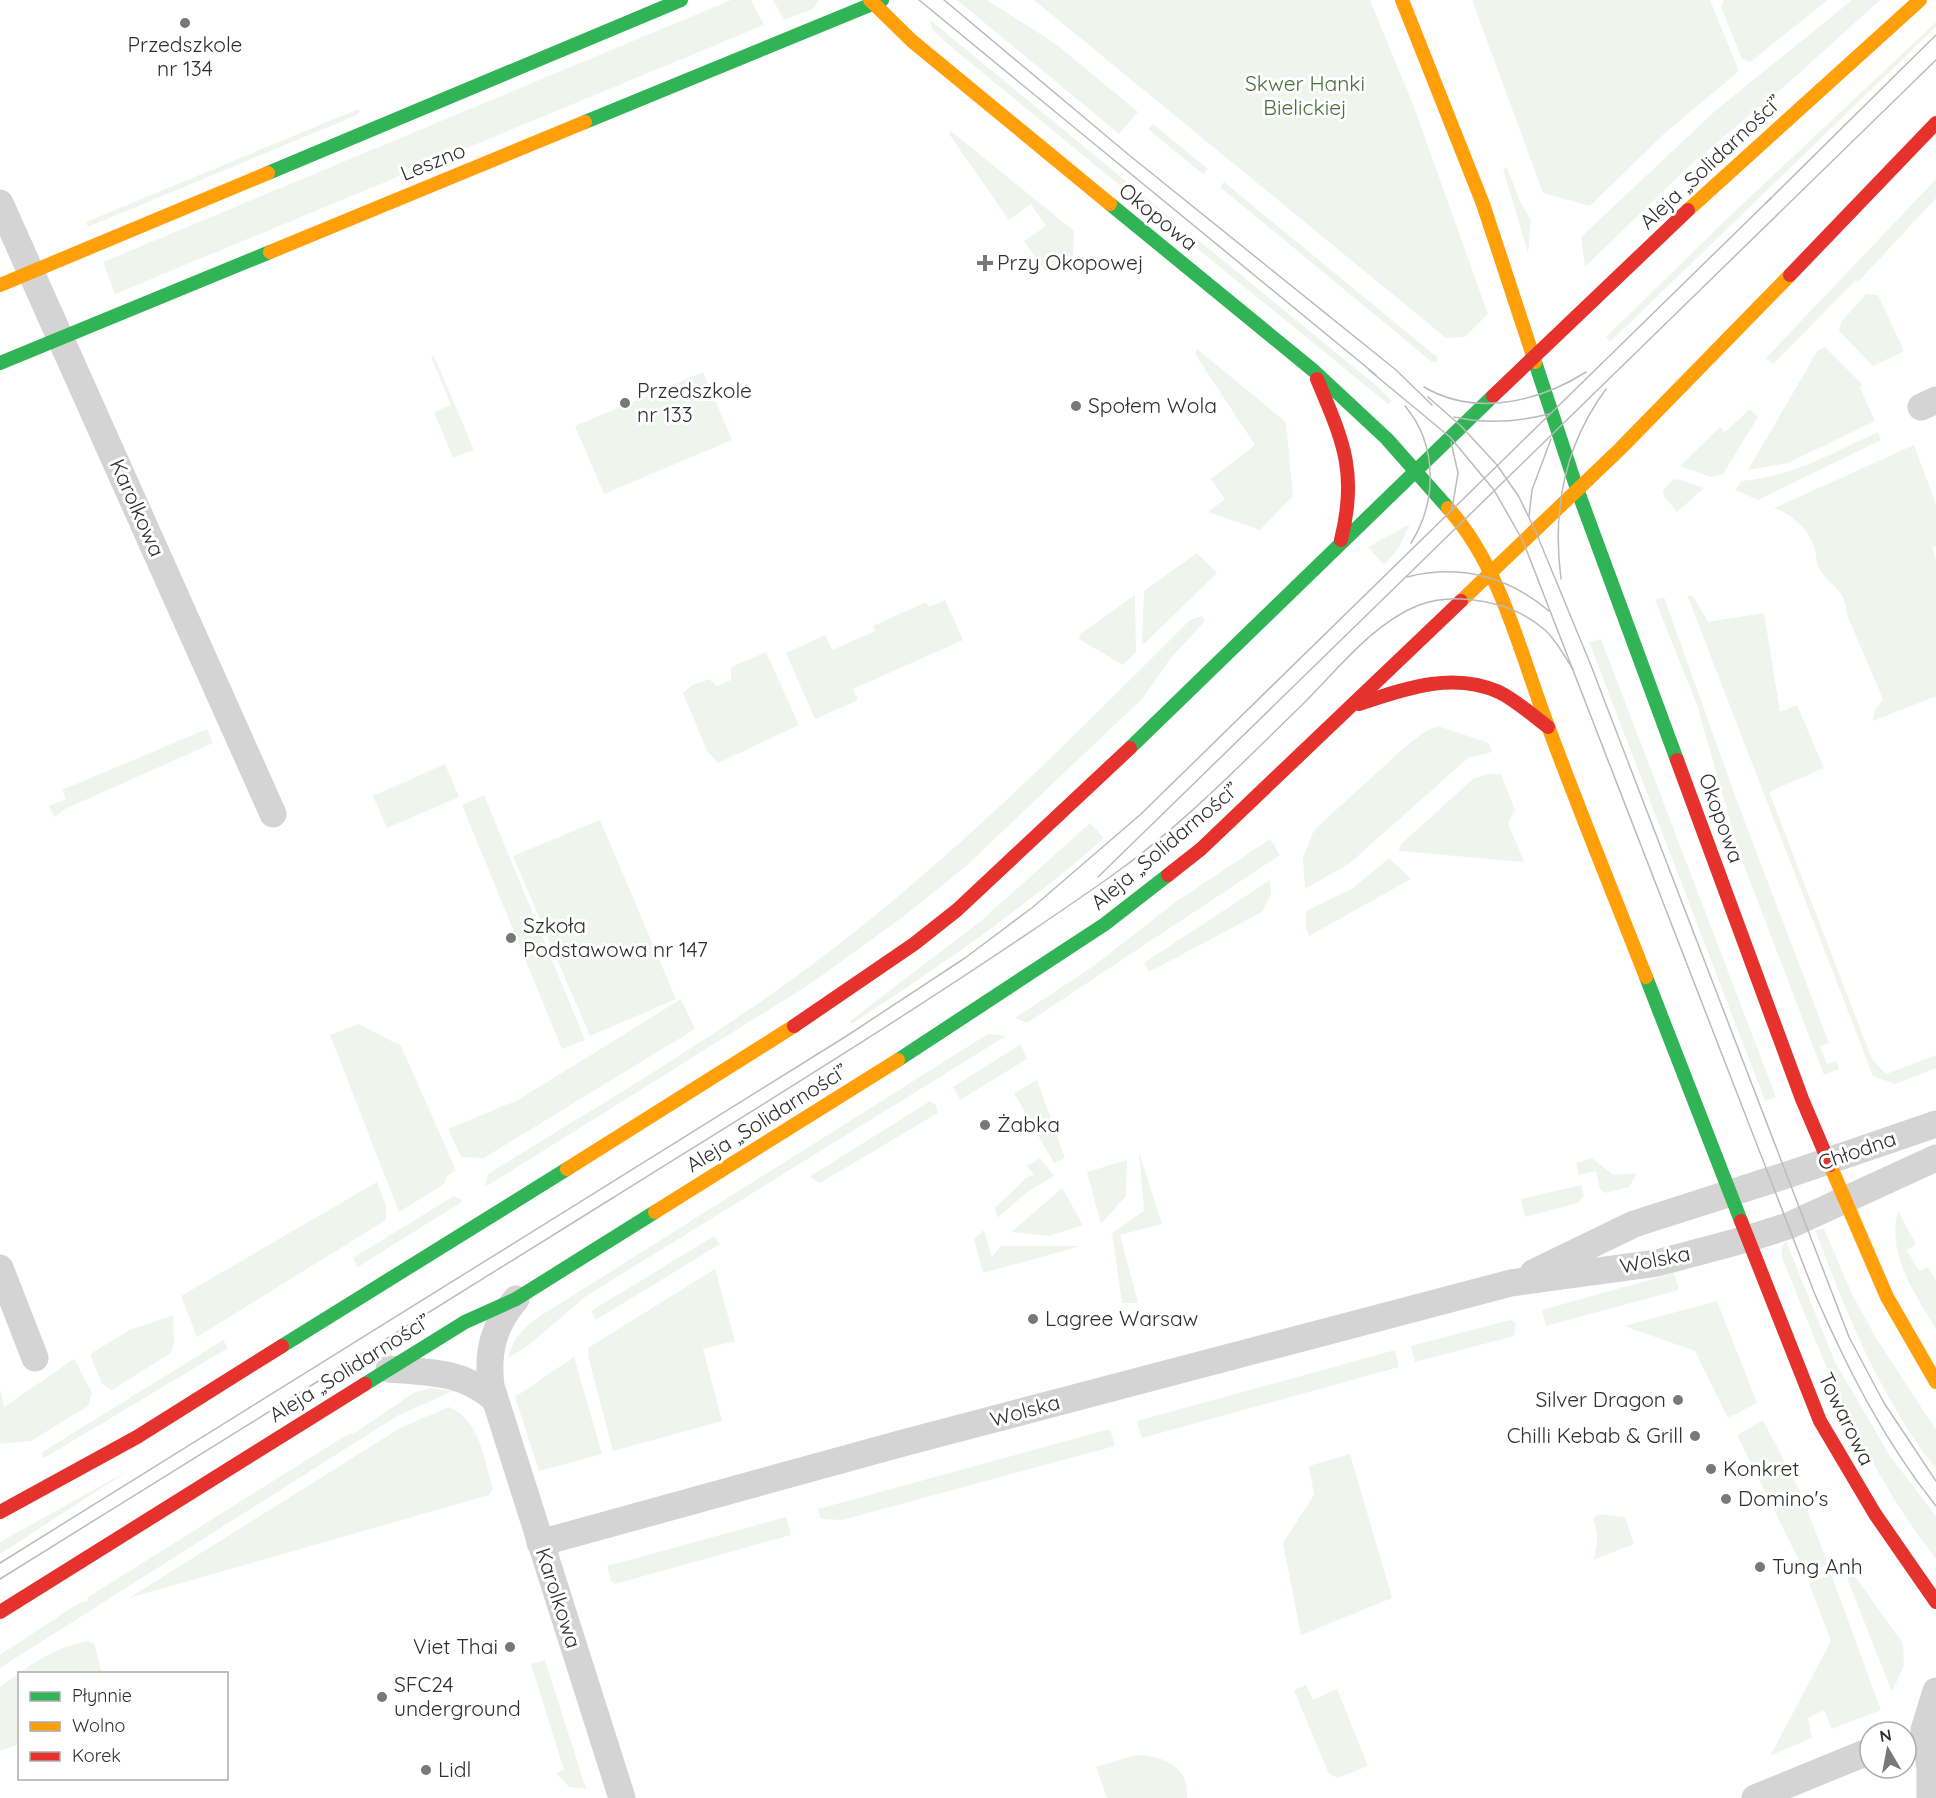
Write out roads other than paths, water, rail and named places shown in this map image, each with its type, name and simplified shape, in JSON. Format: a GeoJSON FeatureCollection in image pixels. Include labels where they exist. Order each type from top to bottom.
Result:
{"type":"FeatureCollection","features":[{"type":"Feature","properties":{"kind":"main road"},"geometry":{"type":"LineString","coordinates":[[0,285],[681,0]]}},
{"type":"Feature","properties":{"kind":"main road"},"geometry":{"type":"LineString","coordinates":[[1402,0],[1475,183],[1533,358]]}},
{"type":"Feature","properties":{"kind":"main road","name":"Aleja „Solidarności”"},"geometry":{"type":"LineString","coordinates":[[1416,470],[1684,214],[1920,0]]}},
{"type":"Feature","properties":{"kind":"main road","name":"Okopowa"},"geometry":{"type":"LineString","coordinates":[[875,1],[912,41],[1314,371],[1360,412],[1416,470],[1461,522],[1491,572]]}},
{"type":"Feature","properties":{"kind":"main road","name":"Leszno"},"geometry":{"type":"LineString","coordinates":[[0,363],[875,1]]}},
{"type":"Feature","properties":{"kind":"main road"},"geometry":{"type":"LineString","coordinates":[[1577,489],[1725,343],[1936,123]]}},
{"type":"Feature","properties":{"kind":"main road","name":"Okopowa"},"geometry":{"type":"LineString","coordinates":[[1533,358],[1577,489],[1802,1099],[1828,1161]]}},
{"type":"Feature","properties":{"kind":"main road"},"geometry":{"type":"LineString","coordinates":[[1314,371],[1343,441],[1350,465],[1352,487],[1350,512],[1341,540]]}},
{"type":"Feature","properties":{"kind":"main road"},"geometry":{"type":"LineString","coordinates":[[0,1512],[137,1437],[777,1038],[905,950],[957,909],[1116,760],[1416,470]]}},
{"type":"Feature","properties":{"kind":"main road","name":"Aleja „Solidarności”"},"geometry":{"type":"LineString","coordinates":[[0,1612],[465,1322],[516,1299],[959,1023],[1105,924],[1201,849],[1577,489]]}},
{"type":"Feature","properties":{"kind":"main road"},"geometry":{"type":"LineString","coordinates":[[1491,572],[1548,727],[1747,1239]]}},
{"type":"Feature","properties":{"kind":"main road"},"geometry":{"type":"LineString","coordinates":[[1350,707],[1414,686],[1438,681],[1464,682],[1498,692],[1548,727]]}},
{"type":"Feature","properties":{"kind":"main road"},"geometry":{"type":"LineString","coordinates":[[1828,1161],[1887,1297],[1936,1382]]}},
{"type":"Feature","properties":{"kind":"main road","name":"Towarowa"},"geometry":{"type":"LineString","coordinates":[[1747,1239],[1825,1431],[1885,1532],[1936,1602]]}},
{"type":"Feature","properties":{"kind":"street","name":"Karolkowa"},"geometry":{"type":"LineString","coordinates":[[0,203],[273,814]]}},
{"type":"Feature","properties":{"kind":"street","name":"Chłodna"},"geometry":{"type":"LineString","coordinates":[[1778,1178],[1936,1124]]}},
{"type":"Feature","properties":{"kind":"street","name":"Chłodna"},"geometry":{"type":"LineString","coordinates":[[1795,1222],[1936,1158]]}},
{"type":"Feature","properties":{"kind":"street","name":"Wolska"},"geometry":{"type":"LineString","coordinates":[[1511,1283],[1634,1224],[1778,1178]]}},
{"type":"Feature","properties":{"kind":"street","name":"Wolska"},"geometry":{"type":"LineString","coordinates":[[540,1543],[903,1443],[1511,1283],[1657,1263],[1747,1239],[1795,1222]]}},
{"type":"Feature","properties":{"kind":"street"},"geometry":{"type":"LineString","coordinates":[[0,1268],[35,1358]]}},
{"type":"Feature","properties":{"kind":"street","name":"Karolkowa"},"geometry":{"type":"LineString","coordinates":[[516,1299],[501,1319],[491,1345],[489,1373],[493,1398],[622,1798]]}},
{"type":"Feature","properties":{"kind":"street"},"geometry":{"type":"LineString","coordinates":[[389,1369],[450,1374],[473,1383],[493,1398]]}},
{"type":"Feature","properties":{"kind":"street"},"geometry":{"type":"LineString","coordinates":[[1930,1798],[1930,1768],[1922,1732],[1936,1690]]}},
{"type":"Feature","properties":{"kind":"street"},"geometry":{"type":"LineString","coordinates":[[1755,1798],[1858,1756]]}},
{"type":"Feature","properties":{"kind":"tram line"},"geometry":{"type":"LineString","coordinates":[[919,0],[1376,375]]}},
{"type":"Feature","properties":{"kind":"tram line"},"geometry":{"type":"LineString","coordinates":[[944,0],[1129,155],[1396,370],[1432,405]]}},
{"type":"Feature","properties":{"kind":"tram line"},"geometry":{"type":"LineString","coordinates":[[1766,203],[1936,35]]}},
{"type":"Feature","properties":{"kind":"tram line"},"geometry":{"type":"LineString","coordinates":[[1098,877],[1936,60]]}},
{"type":"Feature","properties":{"kind":"tram line"},"geometry":{"type":"LineString","coordinates":[[0,1563],[845,1037],[965,958],[1033,907],[1141,814],[1771,198]]}},
{"type":"Feature","properties":{"kind":"tram line"},"geometry":{"type":"LineString","coordinates":[[1369,370],[1450,437],[1494,490],[1523,541],[1814,1292],[1883,1430],[1936,1506]]}},
{"type":"Feature","properties":{"kind":"tram line"},"geometry":{"type":"LineString","coordinates":[[1424,387],[1464,402],[1506,402],[1548,391],[1586,372]]}},
{"type":"Feature","properties":{"kind":"tram line"},"geometry":{"type":"LineString","coordinates":[[1561,579],[1558,528],[1564,480],[1580,433],[1606,389]]}},
{"type":"Feature","properties":{"kind":"tram line"},"geometry":{"type":"LineString","coordinates":[[1428,397],[1461,426],[1497,465],[1519,497],[1535,530],[1590,663],[1849,1337],[1884,1403],[1936,1481]]}},
{"type":"Feature","properties":{"kind":"tram line"},"geometry":{"type":"LineString","coordinates":[[1405,406],[1416,421],[1424,438],[1430,474],[1426,510],[1411,543]]}},
{"type":"Feature","properties":{"kind":"tram line"},"geometry":{"type":"LineString","coordinates":[[1454,417],[1478,421],[1502,421],[1549,414]]}},
{"type":"Feature","properties":{"kind":"tram line"},"geometry":{"type":"LineString","coordinates":[[1529,516],[1532,490],[1551,439]]}},
{"type":"Feature","properties":{"kind":"tram line"},"geometry":{"type":"LineString","coordinates":[[1451,442],[1458,473],[1452,509]]}},
{"type":"Feature","properties":{"kind":"tram line"},"geometry":{"type":"LineString","coordinates":[[1407,577],[1445,572],[1482,576],[1517,589],[1549,611]]}},
{"type":"Feature","properties":{"kind":"tram line"},"geometry":{"type":"LineString","coordinates":[[0,1579],[800,1081],[925,1001],[1110,877],[1186,816],[1303,704],[1356,648],[1402,613],[1419,605],[1451,599],[1468,599],[1502,606],[1518,612],[1545,630],[1573,669]]}},
{"type":"Feature","properties":{"kind":"place","name":"Przedszkole nr 134"},"geometry":{"type":"Point","coordinates":[185,23]}},
{"type":"Feature","properties":{"kind":"place","name":"Przy Okopowej"},"geometry":{"type":"Point","coordinates":[985,263]}},
{"type":"Feature","properties":{"kind":"place","name":"Przedszkole nr 133"},"geometry":{"type":"Point","coordinates":[625,403]}},
{"type":"Feature","properties":{"kind":"place","name":"Społem Wola"},"geometry":{"type":"Point","coordinates":[1076,406]}},
{"type":"Feature","properties":{"kind":"place","name":"Szkoła Podstawowa nr 147"},"geometry":{"type":"Point","coordinates":[511,938]}},
{"type":"Feature","properties":{"kind":"place","name":"Żabka"},"geometry":{"type":"Point","coordinates":[985,1125]}},
{"type":"Feature","properties":{"kind":"place","name":"Lagree Warsaw"},"geometry":{"type":"Point","coordinates":[1033,1319]}},
{"type":"Feature","properties":{"kind":"place","name":"Silver Dragon"},"geometry":{"type":"Point","coordinates":[1678,1400]}},
{"type":"Feature","properties":{"kind":"place","name":"Chilli Kebab & Grill"},"geometry":{"type":"Point","coordinates":[1695,1436]}},
{"type":"Feature","properties":{"kind":"place","name":"Konkret"},"geometry":{"type":"Point","coordinates":[1711,1469]}},
{"type":"Feature","properties":{"kind":"place","name":"Domino's"},"geometry":{"type":"Point","coordinates":[1726,1499]}},
{"type":"Feature","properties":{"kind":"place","name":"Tung Anh"},"geometry":{"type":"Point","coordinates":[1760,1567]}},
{"type":"Feature","properties":{"kind":"place","name":"Viet Thai"},"geometry":{"type":"Point","coordinates":[510,1647]}},
{"type":"Feature","properties":{"kind":"place","name":"SFC24 underground"},"geometry":{"type":"Point","coordinates":[382,1697]}},
{"type":"Feature","properties":{"kind":"place","name":"Lidl"},"geometry":{"type":"Point","coordinates":[426,1770]}},
{"type":"Feature","properties":{"kind":"park label","name":"Skwer Hanki Bielickiej"},"geometry":{"type":"Point","coordinates":[1305,96]}}]}
